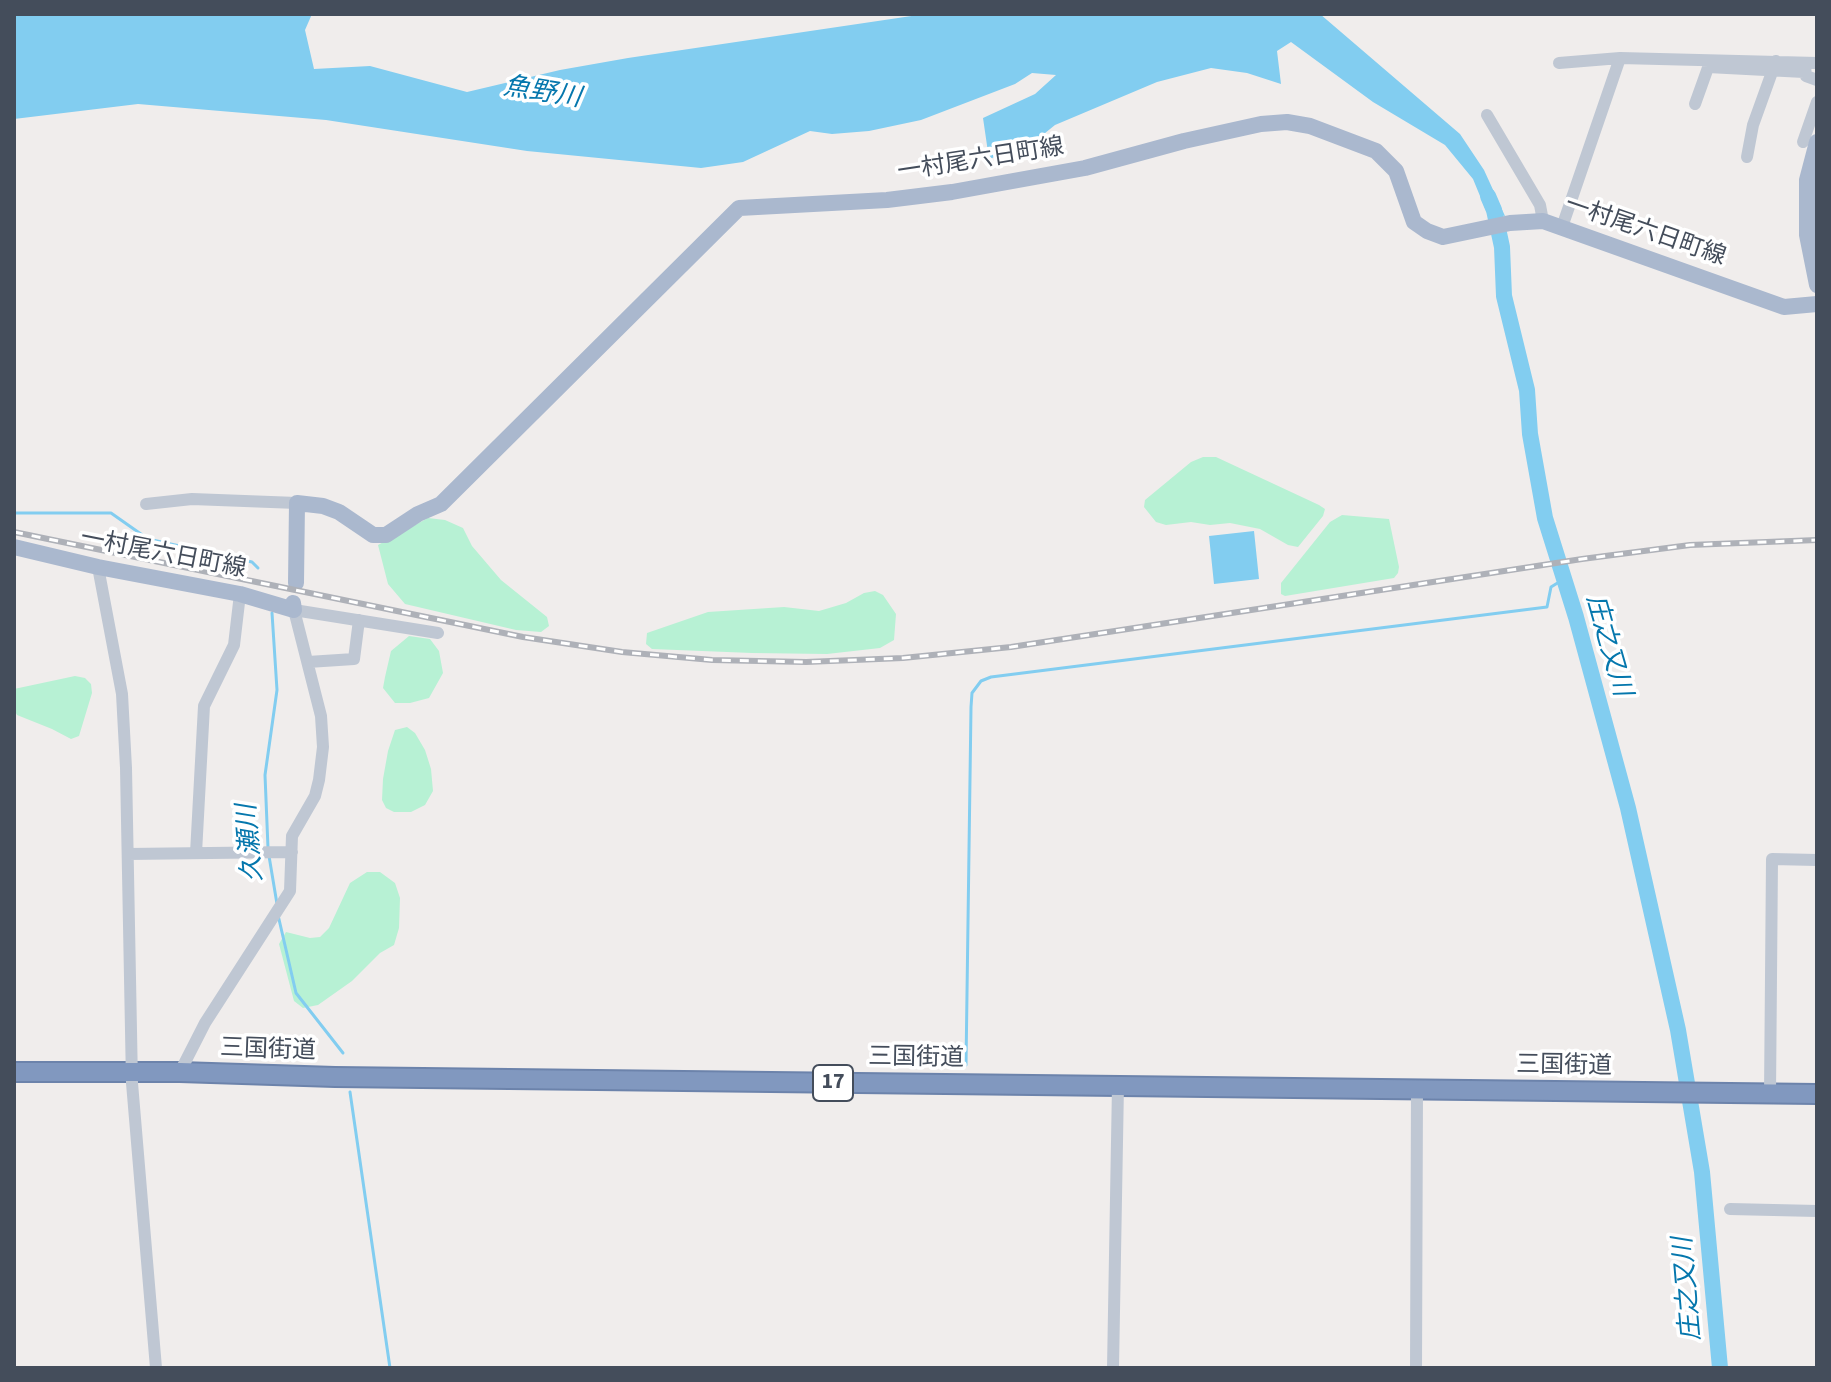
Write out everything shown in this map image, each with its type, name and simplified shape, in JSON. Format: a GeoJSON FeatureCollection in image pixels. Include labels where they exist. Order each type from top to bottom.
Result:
{"type":"FeatureCollection","features":[{"type":"Feature","properties":{"kind":"highway","name":"三国街道"},"geometry":{"type":"LineString","coordinates":[[14,1072],[1817,1094]]}},
{"type":"Feature","properties":{"kind":"main road","name":"一村尾六日町線"},"geometry":{"type":"LineString","coordinates":[[297,503],[323,506],[339,512],[373,535],[386,535],[418,514],[441,504],[739,208],[887,200],[952,192],[1085,168],[1261,124],[1287,122],[1310,126],[1376,151],[1396,171],[1414,222],[1443,237],[1510,223],[1543,221],[1784,307],[1817,304]]}},
{"type":"Feature","properties":{"kind":"main road"},"geometry":{"type":"LineString","coordinates":[[1810,142],[1807,221],[1812,270],[1817,285]]}},
{"type":"Feature","properties":{"kind":"main road"},"geometry":{"type":"LineString","coordinates":[[296,583],[297,503]]}},
{"type":"Feature","properties":{"kind":"main road","name":"一村尾六日町線"},"geometry":{"type":"LineString","coordinates":[[14,547],[294,606]]}},
{"type":"Feature","properties":{"kind":"street"},"geometry":{"type":"LineString","coordinates":[[1562,227],[1620,58]]}},
{"type":"Feature","properties":{"kind":"street"},"geometry":{"type":"LineString","coordinates":[[1559,63],[1620,58],[1809,66],[1806,76],[1817,80]]}},
{"type":"Feature","properties":{"kind":"street"},"geometry":{"type":"LineString","coordinates":[[1695,104],[1709,63]]}},
{"type":"Feature","properties":{"kind":"street"},"geometry":{"type":"LineString","coordinates":[[1747,157],[1753,125],[1774,66]]}},
{"type":"Feature","properties":{"kind":"street"},"geometry":{"type":"LineString","coordinates":[[1810,142],[1817,102]]}},
{"type":"Feature","properties":{"kind":"street"},"geometry":{"type":"LineString","coordinates":[[1487,115],[1540,205],[1543,221]]}},
{"type":"Feature","properties":{"kind":"street"},"geometry":{"type":"LineString","coordinates":[[146,504],[192,499],[297,503]]}},
{"type":"Feature","properties":{"kind":"street"},"geometry":{"type":"LineString","coordinates":[[98,567],[122,694],[132,1072],[156,1368]]}},
{"type":"Feature","properties":{"kind":"street"},"geometry":{"type":"LineString","coordinates":[[196,853],[204,706],[234,645],[240,594]]}},
{"type":"Feature","properties":{"kind":"street"},"geometry":{"type":"LineString","coordinates":[[180,1072],[205,1023],[290,891],[292,836],[315,796],[323,747],[321,716],[294,606],[438,633]]}},
{"type":"Feature","properties":{"kind":"street"},"geometry":{"type":"LineString","coordinates":[[308,662],[354,659],[359,620]]}},
{"type":"Feature","properties":{"kind":"street"},"geometry":{"type":"LineString","coordinates":[[128,854],[292,852]]}},
{"type":"Feature","properties":{"kind":"street"},"geometry":{"type":"LineString","coordinates":[[1770,1094],[1772,859],[1817,860]]}},
{"type":"Feature","properties":{"kind":"street"},"geometry":{"type":"LineString","coordinates":[[1113,1368],[1118,1085]]}},
{"type":"Feature","properties":{"kind":"street"},"geometry":{"type":"LineString","coordinates":[[1416,1368],[1417,1089]]}},
{"type":"Feature","properties":{"kind":"street"},"geometry":{"type":"LineString","coordinates":[[1730,1209],[1817,1211]]}},
{"type":"Feature","properties":{"kind":"green space"},"geometry":{"type":"Polygon","coordinates":[[[1203,457],[1216,457],[1319,505],[1325,509],[1323,516],[1298,547],[1288,545],[1260,529],[1230,523],[1166,525],[1156,522],[1144,507],[1145,500],[1191,462],[1203,457]]]}},
{"type":"Feature","properties":{"kind":"green space"},"geometry":{"type":"Polygon","coordinates":[[[1342,515],[1389,519],[1398,573],[1394,578],[1285,596],[1281,594],[1281,583],[1330,522],[1342,515]]]}},
{"type":"Feature","properties":{"kind":"green space"},"geometry":{"type":"Polygon","coordinates":[[[428,518],[445,520],[463,528],[472,546],[501,580],[547,617],[549,626],[541,632],[516,630],[405,604],[388,584],[378,545],[428,518]]]}},
{"type":"Feature","properties":{"kind":"green space"},"geometry":{"type":"Polygon","coordinates":[[[875,591],[883,595],[896,614],[894,640],[880,648],[827,654],[752,653],[652,649],[646,644],[647,633],[708,612],[784,607],[819,611],[875,591]]]}},
{"type":"Feature","properties":{"kind":"green space"},"geometry":{"type":"Polygon","coordinates":[[[409,636],[430,639],[439,651],[443,673],[429,698],[395,703],[383,688],[385,677],[391,651],[409,636]]]}},
{"type":"Feature","properties":{"kind":"green space"},"geometry":{"type":"Polygon","coordinates":[[[75,676],[85,678],[91,684],[92,693],[79,736],[71,739],[17,715],[14,689],[75,676]]]}},
{"type":"Feature","properties":{"kind":"green space"},"geometry":{"type":"Polygon","coordinates":[[[407,727],[415,733],[425,750],[433,791],[425,805],[411,812],[394,812],[386,808],[382,800],[383,779],[395,730],[407,727]]]}},
{"type":"Feature","properties":{"kind":"green space"},"geometry":{"type":"Polygon","coordinates":[[[367,872],[380,872],[395,883],[400,898],[399,928],[394,945],[318,1005],[303,1008],[294,1001],[279,944],[286,932],[310,938],[320,937],[329,928],[350,883],[367,872]]]}},
{"type":"Feature","properties":{"kind":"water","name":"魚野川"},"geometry":{"type":"Polygon","coordinates":[[[14,14],[312,14],[305,30],[314,69],[370,66],[467,92],[628,58],[925,14],[1320,14],[1460,134],[1484,170],[1505,216],[1487,213],[1473,179],[1445,145],[1373,102],[1291,42],[1277,51],[1281,84],[1247,73],[1211,68],[1157,82],[1055,125],[1029,146],[989,159],[983,118],[1035,94],[1056,75],[1032,73],[1015,84],[921,120],[869,131],[832,134],[810,131],[743,162],[701,168],[527,151],[326,120],[138,104],[14,119],[14,14]]]}},
{"type":"Feature","properties":{"kind":"water"},"geometry":{"type":"Polygon","coordinates":[[[1254,531],[1259,579],[1214,584],[1209,536],[1254,531]]]}},
{"type":"Feature","properties":{"kind":"waterway","name":"庄之又川"},"geometry":{"type":"LineString","coordinates":[[1488,196],[1502,247],[1504,296],[1527,390],[1530,434],[1545,518],[1576,617],[1628,808],[1678,1030],[1702,1172],[1720,1368]]}},
{"type":"Feature","properties":{"kind":"waterway","name":"久瀬川"},"geometry":{"type":"LineString","coordinates":[[14,513],[111,513],[148,539],[252,562],[258,568]]}},
{"type":"Feature","properties":{"kind":"waterway"},"geometry":{"type":"LineString","coordinates":[[966,1065],[971,707],[972,693],[981,681],[991,677],[1547,607],[1551,587],[1564,579]]}},
{"type":"Feature","properties":{"kind":"waterway","name":"久瀬川"},"geometry":{"type":"LineString","coordinates":[[268,848],[265,775],[277,690],[272,613]]}},
{"type":"Feature","properties":{"kind":"waterway","name":"久瀬川"},"geometry":{"type":"LineString","coordinates":[[269,856],[277,904]]}},
{"type":"Feature","properties":{"kind":"waterway","name":"久瀬川"},"geometry":{"type":"LineString","coordinates":[[278,915],[296,993],[343,1053]]}},
{"type":"Feature","properties":{"kind":"waterway","name":"久瀬川"},"geometry":{"type":"LineString","coordinates":[[350,1092],[390,1368]]}},
{"type":"Feature","properties":{"kind":"railway"},"geometry":{"type":"LineString","coordinates":[[14,532],[523,637],[622,652],[712,660],[806,662],[903,658],[1011,647],[1690,545],[1817,540]]}}]}
